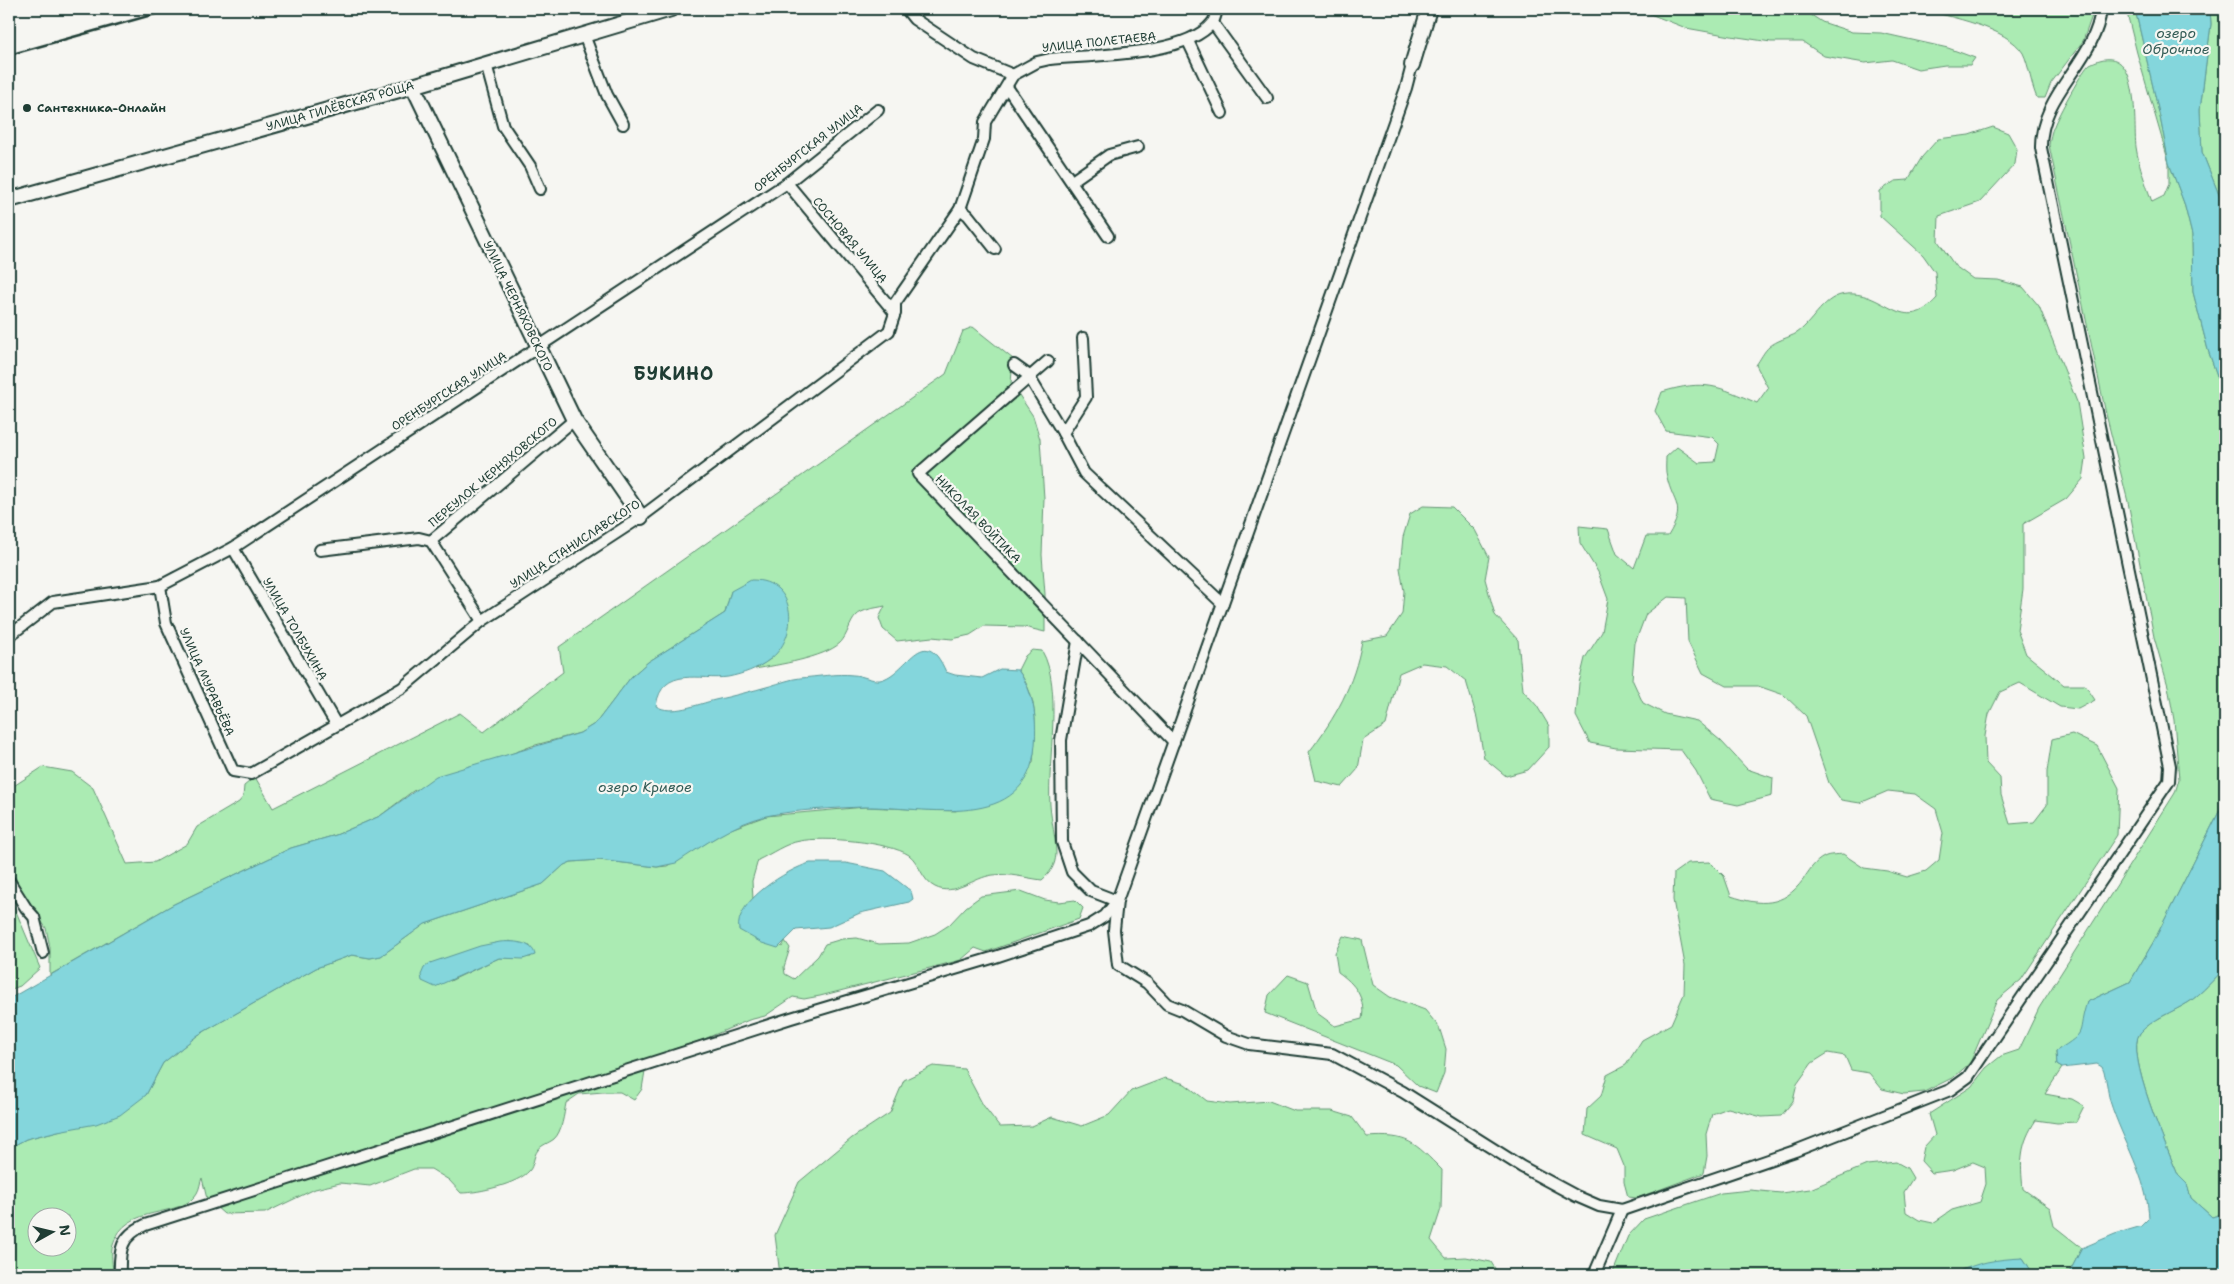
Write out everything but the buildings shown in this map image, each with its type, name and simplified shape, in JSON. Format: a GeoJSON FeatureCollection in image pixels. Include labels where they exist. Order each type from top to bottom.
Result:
{"type":"FeatureCollection","features":[{"type":"Feature","properties":{"kind":"street","name":"УЛИЦА ГИЛЁВСКАЯ РОЩА"},"geometry":{"type":"LineString","coordinates":[[9,200],[413,86],[671,9]]}},
{"type":"Feature","properties":{"kind":"street"},"geometry":{"type":"LineString","coordinates":[[895,314],[895,303],[960,208],[984,139],[985,122],[1013,75],[974,59],[914,19],[906,9]]}},
{"type":"Feature","properties":{"kind":"street"},"geometry":{"type":"LineString","coordinates":[[1217,9],[1213,23],[1267,98]]}},
{"type":"Feature","properties":{"kind":"street"},"geometry":{"type":"LineString","coordinates":[[1429,9],[1406,88],[1117,902],[1114,930],[1118,965],[1147,983],[1167,1004],[1182,1010],[1226,1036],[1248,1044],[1332,1054],[1403,1092],[1530,1171],[1576,1196],[1599,1206],[1622,1210],[1795,1151],[1950,1090],[1968,1077],[2169,781],[2170,766],[2041,148],[2040,132],[2046,117],[2087,49],[2100,20],[2101,9]]}},
{"type":"Feature","properties":{"kind":"street","name":"УЛИЦА ПОЛЕТАЕВА"},"geometry":{"type":"LineString","coordinates":[[1013,75],[1037,62],[1050,59],[1160,49],[1188,41],[1213,23]]}},
{"type":"Feature","properties":{"kind":"street"},"geometry":{"type":"LineString","coordinates":[[584,35],[608,95],[623,124]]}},
{"type":"Feature","properties":{"kind":"street"},"geometry":{"type":"LineString","coordinates":[[1188,41],[1222,113]]}},
{"type":"Feature","properties":{"kind":"street"},"geometry":{"type":"LineString","coordinates":[[486,64],[503,126],[530,166],[540,189]]}},
{"type":"Feature","properties":{"kind":"street","name":"УЛИЦА ЧЕРНЯХОВСКОГО"},"geometry":{"type":"LineString","coordinates":[[413,86],[574,420],[641,517]]}},
{"type":"Feature","properties":{"kind":"street"},"geometry":{"type":"LineString","coordinates":[[1007,87],[1108,236]]}},
{"type":"Feature","properties":{"kind":"street","name":"ОРЕНБУРГСКАЯ УЛИЦА"},"geometry":{"type":"LineString","coordinates":[[9,636],[53,602],[160,586],[233,548],[787,184],[878,110]]}},
{"type":"Feature","properties":{"kind":"street"},"geometry":{"type":"LineString","coordinates":[[1072,181],[1109,155],[1138,147]]}},
{"type":"Feature","properties":{"kind":"street","name":"СОСНОВАЯ УЛИЦА"},"geometry":{"type":"LineString","coordinates":[[787,184],[895,314]]}},
{"type":"Feature","properties":{"kind":"street"},"geometry":{"type":"LineString","coordinates":[[960,208],[968,215],[995,249]]}},
{"type":"Feature","properties":{"kind":"street","name":"УЛИЦА СТАНИСЛАВСКОГО"},"geometry":{"type":"LineString","coordinates":[[251,774],[402,688],[482,621],[641,517],[889,331],[895,314]]}},
{"type":"Feature","properties":{"kind":"street"},"geometry":{"type":"LineString","coordinates":[[1062,433],[1086,396],[1083,338]]}},
{"type":"Feature","properties":{"kind":"street","name":"НИКОЛАЯ ВОЙТИКА"},"geometry":{"type":"LineString","coordinates":[[1048,361],[918,474],[1078,641]]}},
{"type":"Feature","properties":{"kind":"street"},"geometry":{"type":"LineString","coordinates":[[1014,365],[1029,377],[1084,474],[1223,604]]}},
{"type":"Feature","properties":{"kind":"street","name":"ПЕРЕУЛОК ЧЕРНЯХОВСКОГО"},"geometry":{"type":"LineString","coordinates":[[482,621],[430,541],[574,420]]}},
{"type":"Feature","properties":{"kind":"street"},"geometry":{"type":"LineString","coordinates":[[320,550],[419,538],[430,541]]}},
{"type":"Feature","properties":{"kind":"street","name":"УЛИЦА ТОЛБУХИНА"},"geometry":{"type":"LineString","coordinates":[[233,548],[336,724]]}},
{"type":"Feature","properties":{"kind":"street","name":"УЛИЦА МУРАВЬЁВА"},"geometry":{"type":"LineString","coordinates":[[160,586],[166,623],[233,771],[251,774]]}},
{"type":"Feature","properties":{"kind":"street"},"geometry":{"type":"LineString","coordinates":[[1078,641],[1061,740],[1062,842],[1072,872],[1091,891],[1117,902]]}},
{"type":"Feature","properties":{"kind":"street"},"geometry":{"type":"LineString","coordinates":[[1078,641],[1174,742]]}},
{"type":"Feature","properties":{"kind":"street"},"geometry":{"type":"LineString","coordinates":[[9,881],[26,908],[34,916],[43,953]]}},
{"type":"Feature","properties":{"kind":"street"},"geometry":{"type":"LineString","coordinates":[[120,1275],[119,1260],[122,1244],[132,1231],[145,1224],[791,1018],[992,958],[1089,926],[1105,916],[1117,902]]}},
{"type":"Feature","properties":{"kind":"street"},"geometry":{"type":"LineString","coordinates":[[1594,1275],[1622,1210]]}},
{"type":"Feature","properties":{"kind":"green space"},"geometry":{"type":"Polygon","coordinates":[[[1625,9],[1802,9],[1822,22],[1852,32],[1881,33],[1948,48],[1975,58],[1970,65],[1945,65],[1918,69],[1892,60],[1865,63],[1824,56],[1803,42],[1771,42],[1686,28],[1645,12],[1625,9]]]}},
{"type":"Feature","properties":{"kind":"green space"},"geometry":{"type":"Polygon","coordinates":[[[1921,9],[2094,10],[2083,41],[2051,83],[2045,98],[2037,98],[2023,53],[2015,44],[2004,36],[1976,24],[1921,9]]]}},
{"type":"Feature","properties":{"kind":"green space"},"geometry":{"type":"Polygon","coordinates":[[[2126,9],[2135,9],[2169,163],[2137,53],[2126,9]]]}},
{"type":"Feature","properties":{"kind":"green space"},"geometry":{"type":"Polygon","coordinates":[[[2210,9],[2225,9],[2225,210],[2202,152],[2200,110],[2211,24],[2210,9]]]}},
{"type":"Feature","properties":{"kind":"green space"},"geometry":{"type":"Polygon","coordinates":[[[2107,59],[2119,62],[2127,72],[2134,102],[2137,154],[2152,202],[2164,196],[2169,184],[2169,163],[2184,203],[2192,235],[2193,292],[2208,350],[2225,398],[2225,800],[2154,941],[2130,982],[2087,1002],[2079,1035],[2073,1042],[2056,1051],[2057,1065],[2062,1068],[2045,1094],[2072,1099],[2084,1106],[2076,1122],[2057,1123],[2036,1120],[2024,1145],[2022,1153],[2023,1189],[2050,1208],[2054,1226],[2082,1248],[2068,1275],[2034,1275],[2023,1258],[1963,1269],[1953,1275],[1612,1275],[1628,1236],[1644,1219],[1721,1193],[1750,1190],[1781,1193],[1810,1189],[1867,1165],[1896,1162],[1907,1168],[1913,1178],[1904,1192],[1906,1212],[1919,1220],[1933,1223],[1952,1210],[1980,1202],[1986,1184],[1985,1167],[1973,1162],[1953,1170],[1932,1173],[1921,1161],[1924,1147],[1935,1135],[1929,1114],[1971,1087],[1986,1068],[2001,1056],[2019,1050],[2039,1008],[2175,793],[2179,779],[2174,720],[2168,686],[2154,637],[2128,502],[2106,414],[2049,145],[2052,131],[2060,113],[2090,64],[2107,59]]]}},
{"type":"Feature","properties":{"kind":"green space"},"geometry":{"type":"Polygon","coordinates":[[[1993,127],[2008,133],[2017,149],[2015,164],[1980,202],[1939,216],[1938,241],[1955,266],[1973,279],[1998,280],[2023,287],[2039,306],[2077,402],[2086,459],[2083,479],[2066,499],[2023,524],[2023,589],[2017,630],[2026,654],[2064,685],[2085,685],[2095,700],[2078,709],[2060,707],[2020,683],[2000,692],[1989,714],[1985,736],[1986,763],[2000,778],[2001,795],[2010,824],[2034,822],[2047,805],[2047,772],[2052,739],[2072,734],[2097,746],[2119,788],[2117,835],[2021,980],[1997,1000],[1970,1063],[1954,1077],[1924,1092],[1904,1094],[1882,1089],[1869,1073],[1851,1070],[1845,1056],[1828,1053],[1812,1063],[1797,1084],[1793,1101],[1781,1116],[1762,1117],[1728,1108],[1712,1114],[1706,1134],[1707,1156],[1704,1173],[1637,1198],[1628,1197],[1624,1182],[1624,1166],[1617,1149],[1585,1135],[1587,1109],[1601,1096],[1607,1075],[1626,1065],[1642,1040],[1671,1024],[1684,994],[1685,965],[1673,900],[1674,873],[1688,863],[1710,862],[1724,876],[1731,896],[1752,902],[1771,902],[1788,895],[1815,864],[1828,855],[1843,854],[1864,868],[1887,871],[1907,877],[1926,871],[1939,860],[1943,833],[1936,809],[1915,794],[1888,791],[1860,803],[1841,800],[1829,783],[1806,716],[1784,695],[1758,686],[1727,686],[1703,673],[1688,642],[1686,598],[1668,597],[1646,614],[1635,643],[1632,679],[1643,703],[1665,714],[1697,721],[1721,741],[1747,769],[1773,778],[1772,796],[1738,805],[1710,799],[1696,771],[1681,750],[1616,748],[1590,743],[1576,716],[1579,683],[1585,658],[1602,632],[1608,599],[1598,572],[1580,543],[1579,526],[1608,529],[1617,554],[1634,568],[1646,536],[1668,536],[1677,518],[1677,505],[1666,475],[1666,457],[1677,447],[1699,463],[1715,462],[1719,444],[1712,437],[1666,431],[1655,411],[1662,392],[1690,386],[1711,386],[1732,392],[1757,403],[1768,388],[1756,365],[1765,351],[1775,343],[1797,333],[1832,299],[1839,295],[1860,295],[1894,310],[1914,313],[1925,309],[1937,298],[1935,272],[1923,255],[1880,216],[1880,191],[1895,181],[1908,180],[1922,157],[1938,139],[1969,135],[1993,127]]]}},
{"type":"Feature","properties":{"kind":"green space"},"geometry":{"type":"Polygon","coordinates":[[[973,327],[1013,359],[1011,383],[1033,416],[1040,439],[1044,498],[1042,555],[1045,632],[1024,627],[984,626],[970,635],[952,639],[932,637],[897,641],[883,629],[879,618],[885,606],[866,610],[859,614],[852,622],[843,640],[823,653],[800,660],[755,669],[772,658],[731,591],[725,613],[648,662],[631,677],[596,723],[580,733],[532,746],[413,791],[380,816],[336,835],[291,848],[174,904],[50,975],[50,947],[46,928],[24,895],[9,865],[9,789],[43,767],[72,772],[93,788],[127,864],[155,862],[187,844],[197,827],[239,802],[243,797],[244,786],[255,777],[273,808],[460,713],[484,732],[563,672],[559,647],[946,374],[963,331],[973,327]]]}},
{"type":"Feature","properties":{"kind":"green space"},"geometry":{"type":"Polygon","coordinates":[[[1423,506],[1452,507],[1475,530],[1489,557],[1485,579],[1495,615],[1518,640],[1523,690],[1537,706],[1549,726],[1549,747],[1528,770],[1506,776],[1484,758],[1477,718],[1466,681],[1447,666],[1422,663],[1399,673],[1386,725],[1363,740],[1358,769],[1342,787],[1316,781],[1309,752],[1328,726],[1343,700],[1359,657],[1362,641],[1387,636],[1402,614],[1404,591],[1400,568],[1403,537],[1410,514],[1423,506]]]}},
{"type":"Feature","properties":{"kind":"green space"},"geometry":{"type":"Polygon","coordinates":[[[1032,650],[1042,651],[1052,684],[1053,725],[1050,805],[1056,854],[1052,868],[1042,880],[1011,875],[993,875],[957,888],[942,889],[931,884],[912,858],[900,850],[856,841],[824,839],[800,841],[789,844],[758,860],[752,881],[753,899],[745,910],[782,947],[785,941],[790,948],[784,967],[785,974],[794,979],[818,956],[825,944],[842,939],[857,938],[879,944],[909,943],[935,934],[949,925],[966,907],[981,896],[1021,891],[1045,900],[1059,902],[1075,900],[1083,908],[1079,919],[986,952],[975,948],[961,960],[820,996],[804,999],[793,997],[765,1016],[749,1020],[702,1040],[665,1052],[645,1071],[642,1089],[634,1100],[620,1092],[603,1092],[579,1094],[566,1103],[557,1136],[539,1148],[532,1166],[524,1176],[507,1184],[461,1193],[449,1180],[431,1169],[414,1169],[370,1186],[340,1183],[315,1189],[265,1213],[224,1214],[207,1199],[202,1178],[197,1193],[190,1201],[141,1217],[129,1223],[119,1232],[112,1248],[113,1275],[9,1275],[9,1148],[26,1139],[58,1131],[146,1095],[163,1063],[198,1035],[316,968],[352,955],[370,958],[381,956],[425,924],[543,884],[564,865],[571,862],[599,860],[657,867],[667,866],[728,830],[766,816],[865,807],[956,811],[1033,763],[1035,726],[1033,703],[1025,681],[1018,670],[1025,656],[1032,650]],[[509,941],[450,981],[499,958],[531,957],[530,946],[509,941]]]}},
{"type":"Feature","properties":{"kind":"green space"},"geometry":{"type":"Polygon","coordinates":[[[9,895],[40,968],[20,986],[9,990],[9,895]]]}},
{"type":"Feature","properties":{"kind":"green space"},"geometry":{"type":"Polygon","coordinates":[[[1343,936],[1362,940],[1373,985],[1390,997],[1425,1010],[1439,1027],[1446,1049],[1444,1073],[1436,1093],[1418,1086],[1396,1065],[1265,1013],[1269,995],[1288,975],[1308,982],[1317,1013],[1335,1026],[1362,1019],[1362,1004],[1358,992],[1338,972],[1335,953],[1343,936]]]}},
{"type":"Feature","properties":{"kind":"green space"},"geometry":{"type":"Polygon","coordinates":[[[2225,968],[2225,1213],[2212,1217],[2191,1198],[2187,1184],[2178,1175],[2157,1125],[2142,1080],[2137,1044],[2140,1033],[2145,1028],[2194,998],[2225,968]]]}},
{"type":"Feature","properties":{"kind":"green space"},"geometry":{"type":"Polygon","coordinates":[[[933,1066],[964,1069],[983,1105],[1000,1127],[1032,1126],[1052,1117],[1082,1126],[1109,1115],[1131,1091],[1165,1078],[1185,1084],[1207,1101],[1230,1104],[1269,1101],[1295,1111],[1332,1111],[1352,1117],[1367,1137],[1392,1137],[1409,1142],[1417,1146],[1442,1170],[1441,1209],[1431,1240],[1446,1258],[1466,1257],[1491,1262],[1499,1275],[780,1275],[775,1235],[799,1182],[852,1138],[890,1113],[904,1080],[933,1066]]]}},
{"type":"Feature","properties":{"kind":"water","name":"озеро Оброчное"},"geometry":{"type":"Polygon","coordinates":[[[2135,9],[2210,9],[2211,24],[2200,110],[2202,152],[2225,210],[2225,398],[2208,350],[2193,292],[2192,235],[2184,203],[2169,163],[2135,9]]]}},
{"type":"Feature","properties":{"kind":"water","name":"озеро Кривое"},"geometry":{"type":"Polygon","coordinates":[[[751,580],[767,582],[778,589],[786,599],[789,611],[789,625],[786,638],[779,650],[769,660],[755,669],[739,674],[728,677],[695,677],[674,680],[666,685],[660,693],[656,706],[662,709],[677,710],[800,678],[856,675],[880,680],[890,676],[914,654],[922,650],[930,650],[938,657],[946,672],[955,675],[982,678],[1000,669],[1018,670],[1031,696],[1035,715],[1036,735],[1028,773],[1014,793],[994,804],[970,809],[943,811],[864,807],[802,811],[766,816],[731,829],[676,863],[657,867],[599,860],[571,862],[564,865],[543,884],[425,924],[381,956],[370,958],[352,955],[316,968],[198,1035],[163,1063],[146,1095],[120,1115],[96,1124],[26,1139],[9,1148],[9,999],[174,904],[291,848],[336,835],[380,816],[436,776],[580,733],[596,723],[631,677],[648,662],[725,613],[731,591],[751,580]]]}},
{"type":"Feature","properties":{"kind":"water"},"geometry":{"type":"Polygon","coordinates":[[[2225,800],[2225,968],[2194,998],[2145,1028],[2140,1033],[2137,1044],[2142,1080],[2157,1125],[2178,1175],[2187,1184],[2191,1198],[2212,1217],[2225,1213],[2225,1275],[2068,1275],[2082,1248],[2115,1234],[2142,1226],[2149,1219],[2144,1189],[2115,1116],[2102,1067],[2097,1064],[2062,1068],[2057,1065],[2056,1051],[2078,1035],[2087,1002],[2130,982],[2154,941],[2225,800]]]}},
{"type":"Feature","properties":{"kind":"water"},"geometry":{"type":"Polygon","coordinates":[[[810,863],[846,863],[885,871],[911,891],[913,899],[909,902],[860,913],[829,927],[796,930],[778,948],[762,943],[739,930],[739,919],[753,898],[776,879],[800,866],[810,863]]]}},
{"type":"Feature","properties":{"kind":"water"},"geometry":{"type":"Polygon","coordinates":[[[500,942],[526,944],[533,950],[535,955],[523,959],[499,958],[435,987],[422,981],[421,975],[424,968],[430,963],[480,946],[500,942]]]}},
{"type":"Feature","properties":{"kind":"water"},"geometry":{"type":"Polygon","coordinates":[[[2023,1258],[2034,1275],[1953,1275],[1969,1267],[1987,1262],[2023,1258]]]}},
{"type":"Feature","properties":{"kind":"railway"},"geometry":{"type":"LineString","coordinates":[[9,55],[173,9]]}},
{"type":"Feature","properties":{"kind":"place","name":"Сантехника-Онлайн"},"geometry":{"type":"Point","coordinates":[27,108]}},
{"type":"Feature","properties":{"kind":"district","name":"БУКИНО"},"geometry":{"type":"Point","coordinates":[674,374]}}]}
